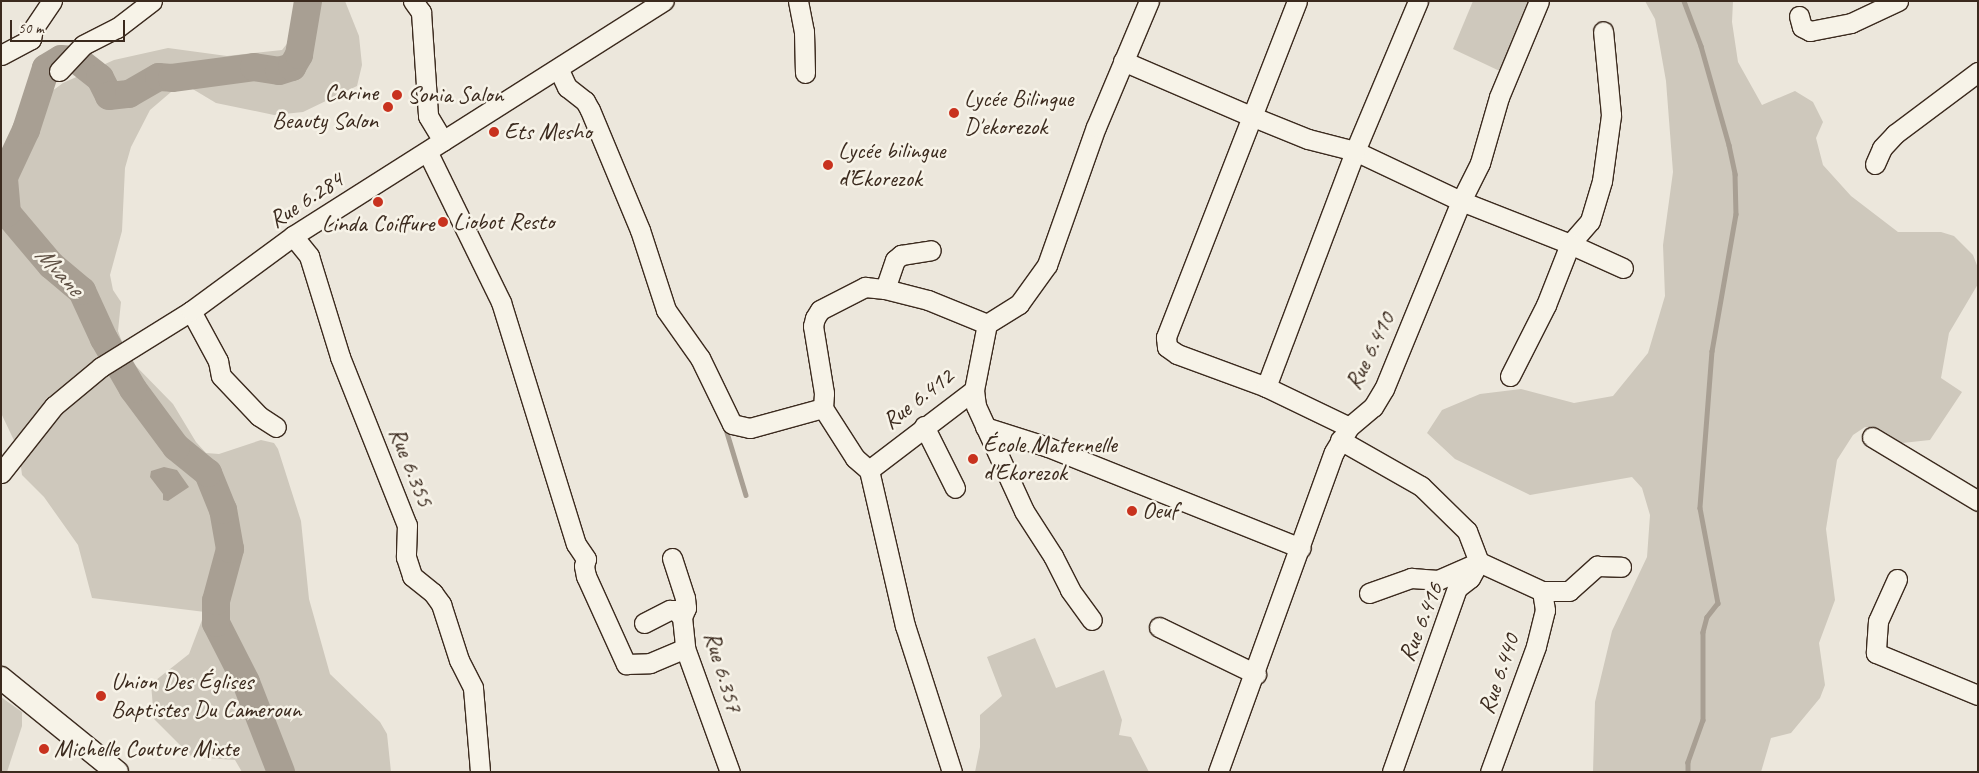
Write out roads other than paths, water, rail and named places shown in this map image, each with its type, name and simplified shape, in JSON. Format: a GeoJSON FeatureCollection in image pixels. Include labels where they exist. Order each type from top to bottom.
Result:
{"type":"FeatureCollection","features":[{"type":"Feature","properties":{"kind":"main road"},"geometry":{"type":"LineString","coordinates":[[1,678],[111,770]]}},
{"type":"Feature","properties":{"kind":"street"},"geometry":{"type":"LineString","coordinates":[[1,55],[31,39],[33,29],[52,1]]}},
{"type":"Feature","properties":{"kind":"street"},"geometry":{"type":"LineString","coordinates":[[59,71],[83,45],[117,28],[152,1]]}},
{"type":"Feature","properties":{"kind":"street","name":"Rue 6.284"},"geometry":{"type":"LineString","coordinates":[[1,473],[54,406],[101,367],[191,310],[293,236],[428,153],[443,141],[559,70],[664,1]]}},
{"type":"Feature","properties":{"kind":"street"},"geometry":{"type":"LineString","coordinates":[[798,1],[804,32],[805,73]]}},
{"type":"Feature","properties":{"kind":"street"},"geometry":{"type":"LineString","coordinates":[[952,772],[905,626],[869,470],[855,458],[823,408],[824,393],[813,326],[815,318],[820,310],[865,287],[884,289],[928,300],[987,324],[1019,304],[1048,265],[1123,60],[1149,1]]}},
{"type":"Feature","properties":{"kind":"street"},"geometry":{"type":"LineString","coordinates":[[1297,1],[1166,337],[1167,347],[1177,354],[1266,387],[1345,434],[1421,486],[1466,531],[1479,562],[1542,591],[1569,591],[1597,566],[1621,567]]}},
{"type":"Feature","properties":{"kind":"street"},"geometry":{"type":"LineString","coordinates":[[1266,387],[1355,151],[1418,1]]}},
{"type":"Feature","properties":{"kind":"street","name":"Rue 6.410"},"geometry":{"type":"LineString","coordinates":[[1218,772],[1345,434],[1373,407],[1384,389],[1461,201],[1480,163],[1499,97],[1539,1]]}},
{"type":"Feature","properties":{"kind":"street"},"geometry":{"type":"LineString","coordinates":[[1799,16],[1802,27],[1810,31],[1851,22],[1898,1]]}},
{"type":"Feature","properties":{"kind":"street"},"geometry":{"type":"LineString","coordinates":[[423,5],[428,116],[443,141]]}},
{"type":"Feature","properties":{"kind":"street"},"geometry":{"type":"LineString","coordinates":[[1510,376],[1546,305],[1570,244],[1590,221],[1602,181],[1611,115],[1604,31]]}},
{"type":"Feature","properties":{"kind":"street"},"geometry":{"type":"LineString","coordinates":[[1123,60],[1308,139],[1355,151],[1461,201],[1570,244],[1623,268]]}},
{"type":"Feature","properties":{"kind":"street"},"geometry":{"type":"LineString","coordinates":[[559,70],[567,86],[585,101],[590,110],[640,230],[666,310],[700,358],[732,424],[750,428],[823,408]]}},
{"type":"Feature","properties":{"kind":"street"},"geometry":{"type":"LineString","coordinates":[[1875,164],[1882,148],[1895,134],[1978,72]]}},
{"type":"Feature","properties":{"kind":"street"},"geometry":{"type":"LineString","coordinates":[[428,153],[501,302],[576,544],[586,559],[584,566],[586,576],[626,664],[650,663],[685,648]]}},
{"type":"Feature","properties":{"kind":"street","name":"Rue 6.355"},"geometry":{"type":"LineString","coordinates":[[293,236],[309,256],[340,357],[407,525],[406,557],[412,576],[433,593],[441,604],[459,660],[473,688],[480,772]]}},
{"type":"Feature","properties":{"kind":"street"},"geometry":{"type":"LineString","coordinates":[[884,289],[895,260],[901,255],[931,250]]}},
{"type":"Feature","properties":{"kind":"street"},"geometry":{"type":"LineString","coordinates":[[191,310],[218,361],[221,376],[259,416],[276,427]]}},
{"type":"Feature","properties":{"kind":"street","name":"Rue 6.412"},"geometry":{"type":"LineString","coordinates":[[869,470],[924,426],[974,390],[987,324]]}},
{"type":"Feature","properties":{"kind":"street"},"geometry":{"type":"LineString","coordinates":[[974,390],[976,406],[1024,511],[1049,549],[1070,590],[1092,620]]}},
{"type":"Feature","properties":{"kind":"street"},"geometry":{"type":"LineString","coordinates":[[924,426],[955,488]]}},
{"type":"Feature","properties":{"kind":"street"},"geometry":{"type":"LineString","coordinates":[[985,427],[1048,447],[1301,548]]}},
{"type":"Feature","properties":{"kind":"street"},"geometry":{"type":"LineString","coordinates":[[1872,437],[1978,501]]}},
{"type":"Feature","properties":{"kind":"street","name":"Rue 6.357"},"geometry":{"type":"LineString","coordinates":[[672,558],[685,598],[686,608],[682,617],[685,648],[730,772]]}},
{"type":"Feature","properties":{"kind":"street"},"geometry":{"type":"LineString","coordinates":[[1369,593],[1411,578],[1438,580],[1479,562]]}},
{"type":"Feature","properties":{"kind":"street","name":"Rue 6.416"},"geometry":{"type":"LineString","coordinates":[[1392,772],[1457,588],[1470,578],[1479,562]]}},
{"type":"Feature","properties":{"kind":"street"},"geometry":{"type":"LineString","coordinates":[[1897,578],[1878,621],[1879,644],[1876,653],[1978,695]]}},
{"type":"Feature","properties":{"kind":"street","name":"Rue 6.440"},"geometry":{"type":"LineString","coordinates":[[1490,772],[1536,646],[1545,610],[1542,591]]}},
{"type":"Feature","properties":{"kind":"street"},"geometry":{"type":"LineString","coordinates":[[644,623],[670,610],[676,610],[682,617]]}},
{"type":"Feature","properties":{"kind":"street"},"geometry":{"type":"LineString","coordinates":[[1159,627],[1256,674]]}},
{"type":"Feature","properties":{"kind":"waterway","name":"Mvane"},"geometry":{"type":"LineString","coordinates":[[281,772],[246,682],[216,623],[216,601],[230,549],[223,510],[208,473],[176,447],[133,389],[104,339],[82,291],[51,265],[7,213],[4,177],[26,130],[46,68],[61,59],[77,60],[100,78],[109,96],[129,94],[159,77],[172,78],[254,67],[279,71],[292,67],[299,55],[308,1]]}},
{"type":"Feature","properties":{"kind":"waterway"},"geometry":{"type":"LineString","coordinates":[[1684,1],[1701,46],[1729,145],[1735,174],[1736,214],[1712,351],[1700,508],[1718,603],[1707,617],[1703,632],[1703,720],[1688,762],[1688,772]]}},
{"type":"Feature","properties":{"kind":"waterway"},"geometry":{"type":"LineString","coordinates":[[725,426],[746,495]]}},
{"type":"Feature","properties":{"kind":"place","name":"Sonia Salon"},"geometry":{"type":"Point","coordinates":[397,95]}},
{"type":"Feature","properties":{"kind":"place","name":"Carine Beauty Salon"},"geometry":{"type":"Point","coordinates":[388,107]}},
{"type":"Feature","properties":{"kind":"place","name":"Lycée Bilingue D'ekorezok"},"geometry":{"type":"Point","coordinates":[954,113]}},
{"type":"Feature","properties":{"kind":"place","name":"Ets Mesho"},"geometry":{"type":"Point","coordinates":[494,132]}},
{"type":"Feature","properties":{"kind":"place","name":"Lycée bilingue d’Ekorezok"},"geometry":{"type":"Point","coordinates":[828,165]}},
{"type":"Feature","properties":{"kind":"place","name":"Linda Coiffure"},"geometry":{"type":"Point","coordinates":[378,202]}},
{"type":"Feature","properties":{"kind":"place","name":"Liobot Resto"},"geometry":{"type":"Point","coordinates":[443,222]}},
{"type":"Feature","properties":{"kind":"place","name":"École Maternelle d'Ekorezok"},"geometry":{"type":"Point","coordinates":[973,459]}},
{"type":"Feature","properties":{"kind":"place","name":"Oeuf"},"geometry":{"type":"Point","coordinates":[1132,511]}},
{"type":"Feature","properties":{"kind":"place","name":"Union Des Églises Baptistes Du Cameroun"},"geometry":{"type":"Point","coordinates":[101,696]}},
{"type":"Feature","properties":{"kind":"place","name":"Michelle Couture Mixte"},"geometry":{"type":"Point","coordinates":[44,749]}}]}
